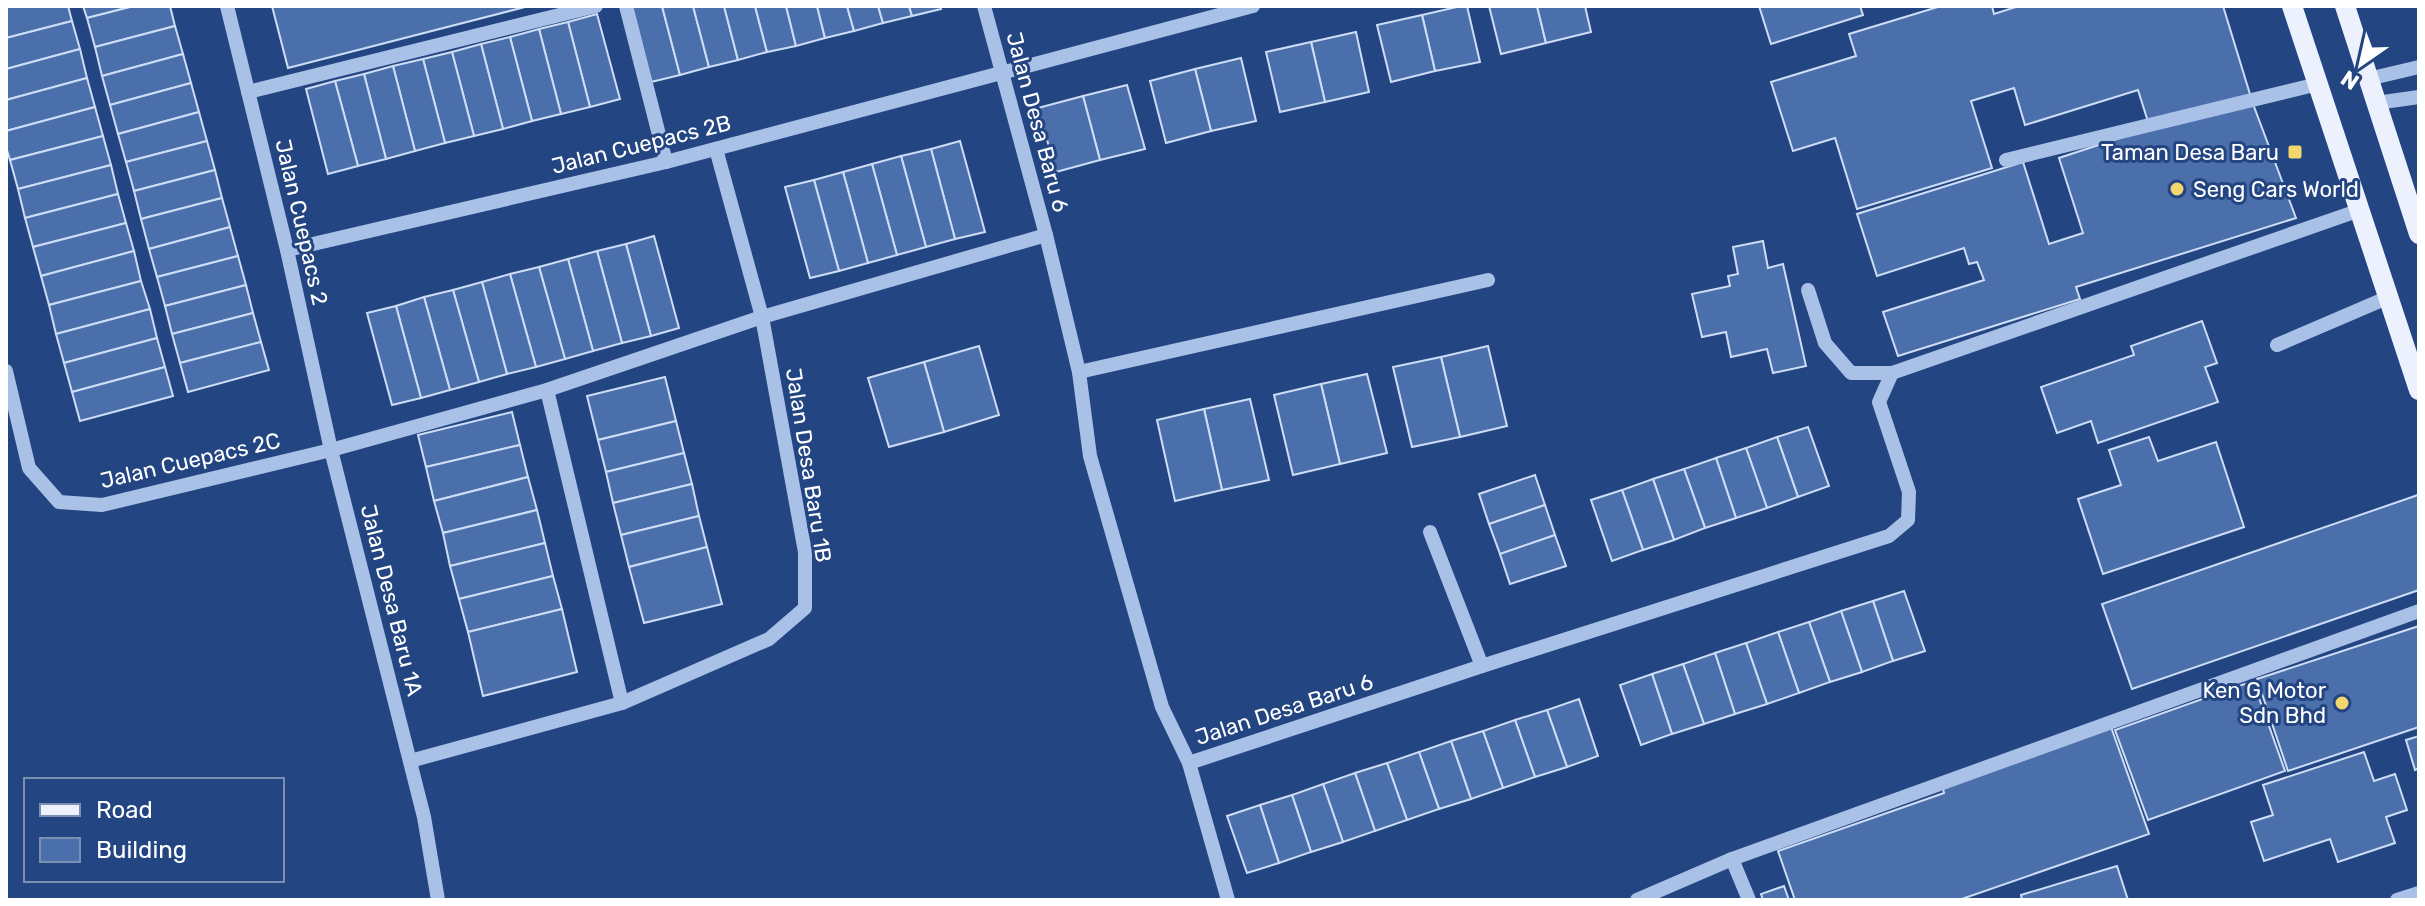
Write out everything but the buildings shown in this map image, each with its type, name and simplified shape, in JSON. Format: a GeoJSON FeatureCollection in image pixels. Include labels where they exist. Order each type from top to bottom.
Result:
{"type":"FeatureCollection","features":[{"type":"Feature","properties":{"kind":"main road"},"geometry":{"type":"LineString","coordinates":[[2292,6],[2419,390]]}},
{"type":"Feature","properties":{"kind":"main road"},"geometry":{"type":"LineString","coordinates":[[2345,6],[2419,234]]}},
{"type":"Feature","properties":{"kind":"street","name":"Jalan Cuepacs 2"},"geometry":{"type":"LineString","coordinates":[[227,6],[287,250],[331,450]]}},
{"type":"Feature","properties":{"kind":"street"},"geometry":{"type":"LineString","coordinates":[[248,92],[596,6]]}},
{"type":"Feature","properties":{"kind":"street"},"geometry":{"type":"LineString","coordinates":[[626,6],[666,162]]}},
{"type":"Feature","properties":{"kind":"street","name":"Jalan Desa Baru 6"},"geometry":{"type":"LineString","coordinates":[[984,6],[1046,235],[1079,372],[1090,456],[1162,707],[1189,763],[1889,536],[1908,520],[1909,492],[1879,402],[1892,373]]}},
{"type":"Feature","properties":{"kind":"street","name":"Jalan Cuepacs 2B"},"geometry":{"type":"LineString","coordinates":[[287,250],[666,162],[1253,6]]}},
{"type":"Feature","properties":{"kind":"street"},"geometry":{"type":"LineString","coordinates":[[2368,79],[2419,67]]}},
{"type":"Feature","properties":{"kind":"street"},"geometry":{"type":"LineString","coordinates":[[2006,160],[2318,84]]}},
{"type":"Feature","properties":{"kind":"street"},"geometry":{"type":"LineString","coordinates":[[2376,103],[2419,97]]}},
{"type":"Feature","properties":{"kind":"street","name":"Jalan Desa Baru 1B"},"geometry":{"type":"LineString","coordinates":[[410,761],[622,703],[769,639],[805,608],[805,552],[762,317],[716,149]]}},
{"type":"Feature","properties":{"kind":"street"},"geometry":{"type":"LineString","coordinates":[[1808,290],[1825,343],[1851,373],[1892,373],[2360,210]]}},
{"type":"Feature","properties":{"kind":"street","name":"Jalan Cuepacs 2C"},"geometry":{"type":"LineString","coordinates":[[6,371],[29,468],[59,502],[102,505],[331,450],[547,390],[762,317],[1046,235]]}},
{"type":"Feature","properties":{"kind":"street"},"geometry":{"type":"LineString","coordinates":[[1079,372],[1488,280]]}},
{"type":"Feature","properties":{"kind":"street"},"geometry":{"type":"LineString","coordinates":[[2277,345],[2389,297]]}},
{"type":"Feature","properties":{"kind":"street"},"geometry":{"type":"LineString","coordinates":[[547,390],[622,703]]}},
{"type":"Feature","properties":{"kind":"street","name":"Jalan Desa Baru 1A"},"geometry":{"type":"LineString","coordinates":[[331,450],[424,817],[438,900]]}},
{"type":"Feature","properties":{"kind":"street"},"geometry":{"type":"LineString","coordinates":[[1430,532],[1482,666]]}},
{"type":"Feature","properties":{"kind":"street"},"geometry":{"type":"LineString","coordinates":[[1637,900],[1732,859],[2419,611]]}},
{"type":"Feature","properties":{"kind":"street"},"geometry":{"type":"LineString","coordinates":[[1189,763],[1228,900]]}},
{"type":"Feature","properties":{"kind":"street"},"geometry":{"type":"LineString","coordinates":[[1732,859],[1749,900]]}},
{"type":"Feature","properties":{"kind":"street"},"geometry":{"type":"LineString","coordinates":[[2397,900],[2419,893]]}},
{"type":"Feature","properties":{"kind":"place","name":"Taman Desa Baru"},"geometry":{"type":"Point","coordinates":[2295,152]}},
{"type":"Feature","properties":{"kind":"place","name":"Seng Cars World"},"geometry":{"type":"Point","coordinates":[2177,189]}},
{"type":"Feature","properties":{"kind":"place","name":"Ken G Motor Sdn Bhd"},"geometry":{"type":"Point","coordinates":[2342,703]}}]}
